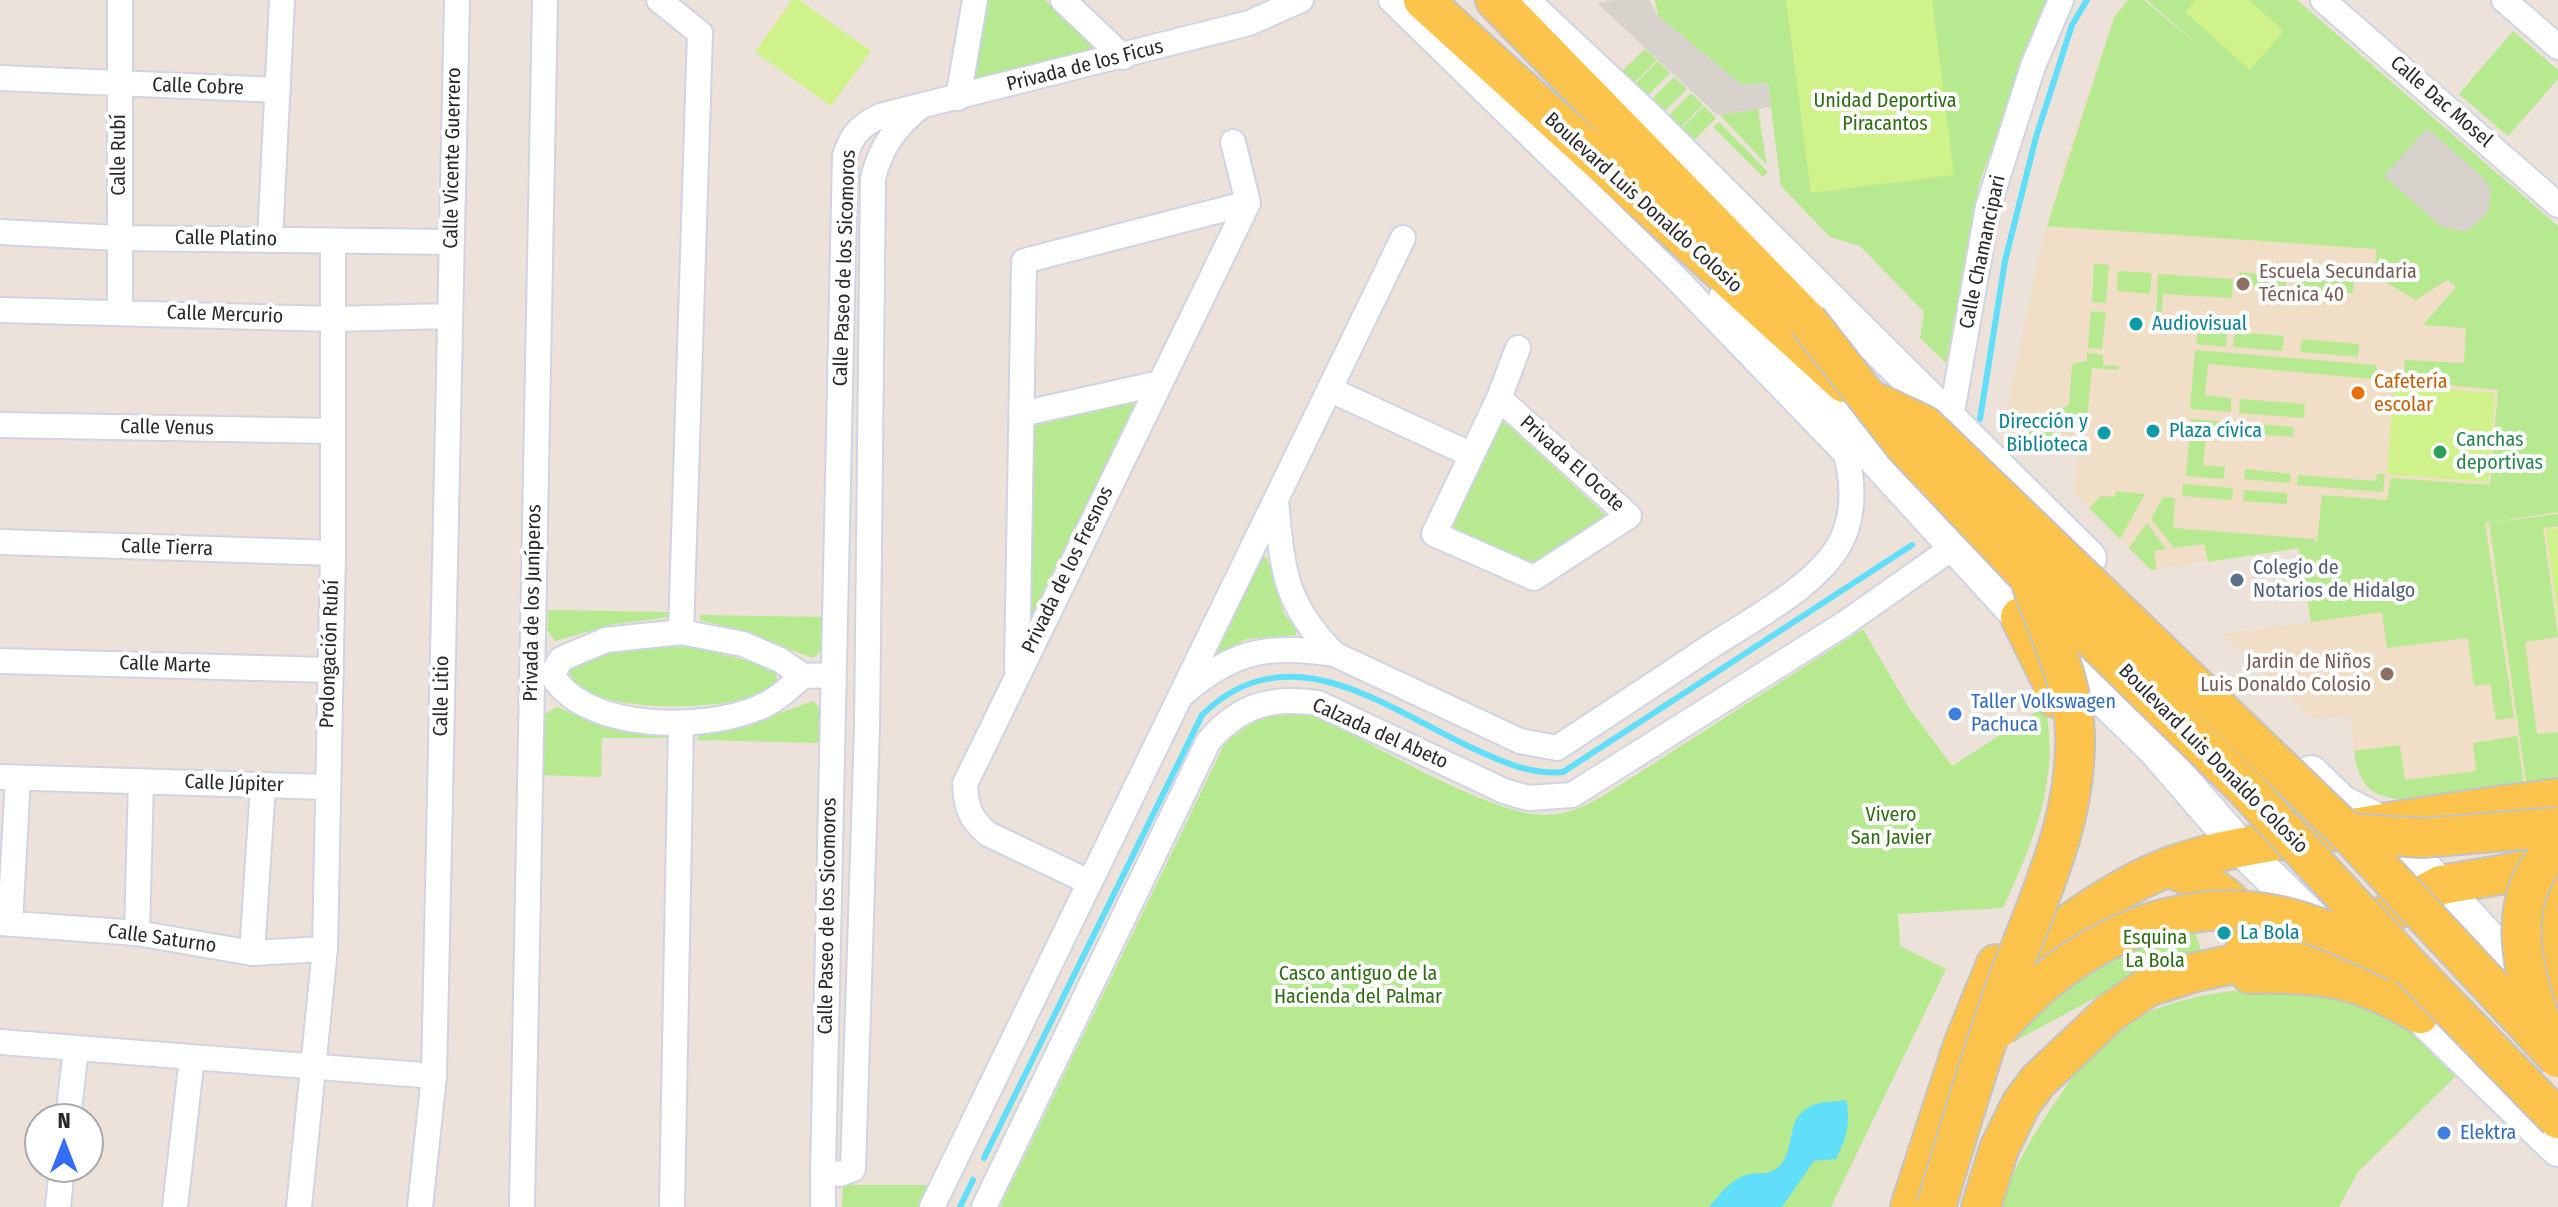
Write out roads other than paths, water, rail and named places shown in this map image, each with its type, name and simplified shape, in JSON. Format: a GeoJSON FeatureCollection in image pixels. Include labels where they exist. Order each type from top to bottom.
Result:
{"type":"FeatureCollection","features":[{"type":"Feature","properties":{"kind":"main road","name":"Boulevard Luis Donaldo Colosio"},"geometry":{"type":"LineString","coordinates":[[1423,0],[1656,216],[1844,404],[1924,425],[2366,828],[2553,1031]]}},
{"type":"Feature","properties":{"kind":"main road","name":"Boulevard Luis Donaldo Colosio"},"geometry":{"type":"LineString","coordinates":[[1495,0],[1807,320],[1905,446],[2028,576],[2246,789],[2411,968],[2558,1119]]}},
{"type":"Feature","properties":{"kind":"main road"},"geometry":{"type":"LineString","coordinates":[[1936,1207],[2001,1001],[2060,842],[2073,787],[2075,731],[2063,673],[2028,576]]}},
{"type":"Feature","properties":{"kind":"main road"},"geometry":{"type":"LineString","coordinates":[[1910,1207],[1963,1045],[2036,865],[2061,783],[2062,738],[2052,682],[2020,617]]}},
{"type":"Feature","properties":{"kind":"main road"},"geometry":{"type":"LineString","coordinates":[[1985,993],[2045,942],[2099,905],[2168,867],[2240,847],[2442,813],[2558,798]]}},
{"type":"Feature","properties":{"kind":"main road"},"geometry":{"type":"LineString","coordinates":[[2442,813],[2436,843],[2459,868],[2480,877]]}},
{"type":"Feature","properties":{"kind":"main road"},"geometry":{"type":"LineString","coordinates":[[2366,828],[2422,838],[2558,827]]}},
{"type":"Feature","properties":{"kind":"main road"},"geometry":{"type":"LineString","coordinates":[[2553,1031],[2523,966],[2521,917],[2534,876],[2558,846]]}},
{"type":"Feature","properties":{"kind":"main road"},"geometry":{"type":"LineString","coordinates":[[1981,1207],[1999,1149],[2021,1104],[2038,1081],[2110,1013],[2148,987],[2336,942],[2441,885],[2558,865]]}},
{"type":"Feature","properties":{"kind":"main road"},"geometry":{"type":"LineString","coordinates":[[2168,867],[2197,878],[2230,900],[2244,920],[2247,935],[2241,963]]}},
{"type":"Feature","properties":{"kind":"main road"},"geometry":{"type":"LineString","coordinates":[[2553,1031],[2543,968],[2549,925],[2558,901]]}},
{"type":"Feature","properties":{"kind":"main road"},"geometry":{"type":"LineString","coordinates":[[1921,1207],[1972,1070],[1997,1031],[2027,996],[2086,952],[2138,926],[2181,914],[2247,910],[2331,932],[2411,968]]}},
{"type":"Feature","properties":{"kind":"main road"},"geometry":{"type":"LineString","coordinates":[[2148,987],[2233,974],[2295,973],[2347,979],[2377,989],[2420,1014]]}},
{"type":"Feature","properties":{"kind":"street","name":"Calle Rubí"},"geometry":{"type":"LineString","coordinates":[[120,0],[120,310]]}},
{"type":"Feature","properties":{"kind":"street"},"geometry":{"type":"LineString","coordinates":[[270,239],[282,0]]}},
{"type":"Feature","properties":{"kind":"street","name":"Calle Vicente Guerrero"},"geometry":{"type":"LineString","coordinates":[[449,316],[457,0]]}},
{"type":"Feature","properties":{"kind":"street","name":"Privada de los Juníperos"},"geometry":{"type":"LineString","coordinates":[[522,1207],[542,675],[545,0]]}},
{"type":"Feature","properties":{"kind":"street"},"geometry":{"type":"LineString","coordinates":[[659,0],[700,33],[681,632]]}},
{"type":"Feature","properties":{"kind":"street"},"geometry":{"type":"LineString","coordinates":[[958,98],[975,0]]}},
{"type":"Feature","properties":{"kind":"street"},"geometry":{"type":"LineString","coordinates":[[1063,0],[1123,57]]}},
{"type":"Feature","properties":{"kind":"street"},"geometry":{"type":"LineString","coordinates":[[1249,23],[1261,0]]}},
{"type":"Feature","properties":{"kind":"street","name":"Privada de los Ficus"},"geometry":{"type":"LineString","coordinates":[[921,106],[1249,23],[1301,0]]}},
{"type":"Feature","properties":{"kind":"street"},"geometry":{"type":"LineString","coordinates":[[1391,0],[1674,276],[1848,456],[1917,504]]}},
{"type":"Feature","properties":{"kind":"street"},"geometry":{"type":"LineString","coordinates":[[1520,0],[1646,118],[2231,699],[2366,828],[2441,885],[2496,948],[2553,1031]]}},
{"type":"Feature","properties":{"kind":"street","name":"Calle Chamancipari"},"geometry":{"type":"LineString","coordinates":[[1951,418],[1988,207],[2033,66],[2061,0]]}},
{"type":"Feature","properties":{"kind":"street","name":"Calle Dac Mosel"},"geometry":{"type":"LineString","coordinates":[[2323,0],[2558,205]]}},
{"type":"Feature","properties":{"kind":"street"},"geometry":{"type":"LineString","coordinates":[[2504,0],[2558,47]]}},
{"type":"Feature","properties":{"kind":"street","name":"Calle Cobre"},"geometry":{"type":"LineString","coordinates":[[0,78],[278,90]]}},
{"type":"Feature","properties":{"kind":"street","name":"Calle Paseo de los Sicomoros"},"geometry":{"type":"LineString","coordinates":[[921,106],[903,121],[884,145],[873,178],[867,728],[853,1169],[840,1174],[823,1172],[845,156],[850,139],[861,126],[921,106]]}},
{"type":"Feature","properties":{"kind":"street"},"geometry":{"type":"LineString","coordinates":[[1016,677],[1024,261],[1248,203],[1233,142]]}},
{"type":"Feature","properties":{"kind":"street","name":"Privada de los Fresnos"},"geometry":{"type":"LineString","coordinates":[[1089,882],[988,834],[974,823],[965,806],[965,784],[1248,203]]}},
{"type":"Feature","properties":{"kind":"street","name":"Calle Platino"},"geometry":{"type":"LineString","coordinates":[[0,232],[118,238],[452,242]]}},
{"type":"Feature","properties":{"kind":"street"},"geometry":{"type":"LineString","coordinates":[[932,1207],[1403,238]]}},
{"type":"Feature","properties":{"kind":"street","name":"Prolongación Rubí"},"geometry":{"type":"LineString","coordinates":[[299,1207],[316,1067],[325,949],[333,553],[333,241]]}},
{"type":"Feature","properties":{"kind":"street","name":"Calle Mercurio"},"geometry":{"type":"LineString","coordinates":[[0,310],[120,310],[332,319],[449,316]]}},
{"type":"Feature","properties":{"kind":"street","name":"Calle Litio"},"geometry":{"type":"LineString","coordinates":[[420,1207],[434,1076],[449,316]]}},
{"type":"Feature","properties":{"kind":"street","name":"Privada El Ocote"},"geometry":{"type":"LineString","coordinates":[[1499,398],[1629,516],[1534,578],[1434,534],[1499,398],[1518,348]]}},
{"type":"Feature","properties":{"kind":"street"},"geometry":{"type":"LineString","coordinates":[[1021,414],[1160,383]]}},
{"type":"Feature","properties":{"kind":"street"},"geometry":{"type":"LineString","coordinates":[[1331,390],[1472,455]]}},
{"type":"Feature","properties":{"kind":"street"},"geometry":{"type":"LineString","coordinates":[[1176,700],[1214,667],[1263,650],[1303,649],[1334,654],[1520,741],[1557,748],[1801,586],[1820,568],[1840,542],[1850,513],[1844,404]]}},
{"type":"Feature","properties":{"kind":"street"},"geometry":{"type":"LineString","coordinates":[[1844,404],[1917,504],[2020,617],[2155,749],[2240,847],[2336,942],[2420,1014],[2558,1149]]}},
{"type":"Feature","properties":{"kind":"street","name":"Calle Venus"},"geometry":{"type":"LineString","coordinates":[[0,425],[333,431]]}},
{"type":"Feature","properties":{"kind":"street"},"geometry":{"type":"LineString","coordinates":[[1276,501],[1283,570],[1292,594],[1306,626],[1334,654]]}},
{"type":"Feature","properties":{"kind":"street","name":"Calle Tierra"},"geometry":{"type":"LineString","coordinates":[[0,542],[333,553]]}},
{"type":"Feature","properties":{"kind":"street","name":"Calzada del Abeto"},"geometry":{"type":"LineString","coordinates":[[984,1207],[1208,742],[1224,722],[1243,709],[1291,699],[1318,703],[1504,791],[1528,798],[1572,795],[1844,624],[1955,546]]}},
{"type":"Feature","properties":{"kind":"street"},"geometry":{"type":"LineString","coordinates":[[834,633],[868,631]]}},
{"type":"Feature","properties":{"kind":"street"},"geometry":{"type":"LineString","coordinates":[[803,676],[778,699],[757,709],[734,716],[681,724],[629,718],[576,701],[542,675],[561,659],[606,640],[681,632],[743,644],[780,660],[803,676],[832,675]]}},
{"type":"Feature","properties":{"kind":"street","name":"Calle Marte"},"geometry":{"type":"LineString","coordinates":[[0,661],[331,670]]}},
{"type":"Feature","properties":{"kind":"street"},"geometry":{"type":"LineString","coordinates":[[2155,749],[2190,756],[2215,746],[2226,731],[2231,699]]}},
{"type":"Feature","properties":{"kind":"street"},"geometry":{"type":"LineString","coordinates":[[672,1207],[681,724]]}},
{"type":"Feature","properties":{"kind":"street"},"geometry":{"type":"LineString","coordinates":[[832,730],[867,728]]}},
{"type":"Feature","properties":{"kind":"street"},"geometry":{"type":"LineString","coordinates":[[5,923],[9,778]]}},
{"type":"Feature","properties":{"kind":"street","name":"Calle Júpiter"},"geometry":{"type":"LineString","coordinates":[[9,778],[326,787]]}},
{"type":"Feature","properties":{"kind":"street"},"geometry":{"type":"LineString","coordinates":[[137,933],[141,781]]}},
{"type":"Feature","properties":{"kind":"street"},"geometry":{"type":"LineString","coordinates":[[252,953],[263,785]]}},
{"type":"Feature","properties":{"kind":"street","name":"Calle Saturno"},"geometry":{"type":"LineString","coordinates":[[5,923],[137,933],[252,953],[325,949]]}},
{"type":"Feature","properties":{"kind":"street"},"geometry":{"type":"LineString","coordinates":[[2420,1014],[2438,976],[2451,962],[2467,953],[2496,948]]}},
{"type":"Feature","properties":{"kind":"street"},"geometry":{"type":"LineString","coordinates":[[0,1042],[434,1076]]}},
{"type":"Feature","properties":{"kind":"street"},"geometry":{"type":"LineString","coordinates":[[70,1103],[76,1048]]}},
{"type":"Feature","properties":{"kind":"street"},"geometry":{"type":"LineString","coordinates":[[175,1207],[192,1057]]}},
{"type":"Feature","properties":{"kind":"street"},"geometry":{"type":"LineString","coordinates":[[823,1172],[823,1207]]}},
{"type":"Feature","properties":{"kind":"street"},"geometry":{"type":"LineString","coordinates":[[58,1207],[60,1183]]}},
{"type":"Feature","properties":{"kind":"water"},"geometry":{"type":"Polygon","coordinates":[[[1846,1100],[1847,1130],[1836,1159],[1814,1161],[1782,1207],[1709,1207],[1735,1180],[1772,1171],[1783,1162],[1801,1113],[1817,1104],[1846,1100]]]}},
{"type":"Feature","properties":{"kind":"waterway"},"geometry":{"type":"LineString","coordinates":[[1980,419],[2005,261],[2036,137],[2072,25],[2087,0]]}},
{"type":"Feature","properties":{"kind":"waterway"},"geometry":{"type":"LineString","coordinates":[[984,1158],[1202,715],[1234,691],[1267,679],[1301,677],[1335,684],[1369,696],[1504,762],[1538,771],[1563,772],[1912,545]]}},
{"type":"Feature","properties":{"kind":"waterway"},"geometry":{"type":"LineString","coordinates":[[960,1207],[973,1180]]}},
{"type":"Feature","properties":{"kind":"place","name":"Escuela Secundaria Técnica 40"},"geometry":{"type":"Point","coordinates":[2243,284]}},
{"type":"Feature","properties":{"kind":"place","name":"Audiovisual"},"geometry":{"type":"Point","coordinates":[2136,324]}},
{"type":"Feature","properties":{"kind":"place","name":"Cafetería escolar"},"geometry":{"type":"Point","coordinates":[2358,393]}},
{"type":"Feature","properties":{"kind":"place","name":"Plaza cívica"},"geometry":{"type":"Point","coordinates":[2153,431]}},
{"type":"Feature","properties":{"kind":"place","name":"Dirección y Biblioteca"},"geometry":{"type":"Point","coordinates":[2104,433]}},
{"type":"Feature","properties":{"kind":"place","name":"Canchas deportivas"},"geometry":{"type":"Point","coordinates":[2440,452]}},
{"type":"Feature","properties":{"kind":"place","name":"Colegio de Notarios de Hidalgo"},"geometry":{"type":"Point","coordinates":[2237,580]}},
{"type":"Feature","properties":{"kind":"place","name":"Jardin de Niños Luis Donaldo Colosio"},"geometry":{"type":"Point","coordinates":[2387,674]}},
{"type":"Feature","properties":{"kind":"place","name":"Taller Volkswagen Pachuca"},"geometry":{"type":"Point","coordinates":[1955,714]}},
{"type":"Feature","properties":{"kind":"place","name":"La Bola"},"geometry":{"type":"Point","coordinates":[2224,933]}},
{"type":"Feature","properties":{"kind":"place","name":"Elektra"},"geometry":{"type":"Point","coordinates":[2444,1133]}},
{"type":"Feature","properties":{"kind":"park label","name":"Unidad Deportiva Piracantos"},"geometry":{"type":"Point","coordinates":[1885,112]}},
{"type":"Feature","properties":{"kind":"park label","name":"Vivero San Javier"},"geometry":{"type":"Point","coordinates":[1891,826]}},
{"type":"Feature","properties":{"kind":"park label","name":"Esquina La Bola"},"geometry":{"type":"Point","coordinates":[2155,950]}},
{"type":"Feature","properties":{"kind":"park label","name":"Casco antiguo de la Hacienda del Palmar"},"geometry":{"type":"Point","coordinates":[1358,986]}}]}
